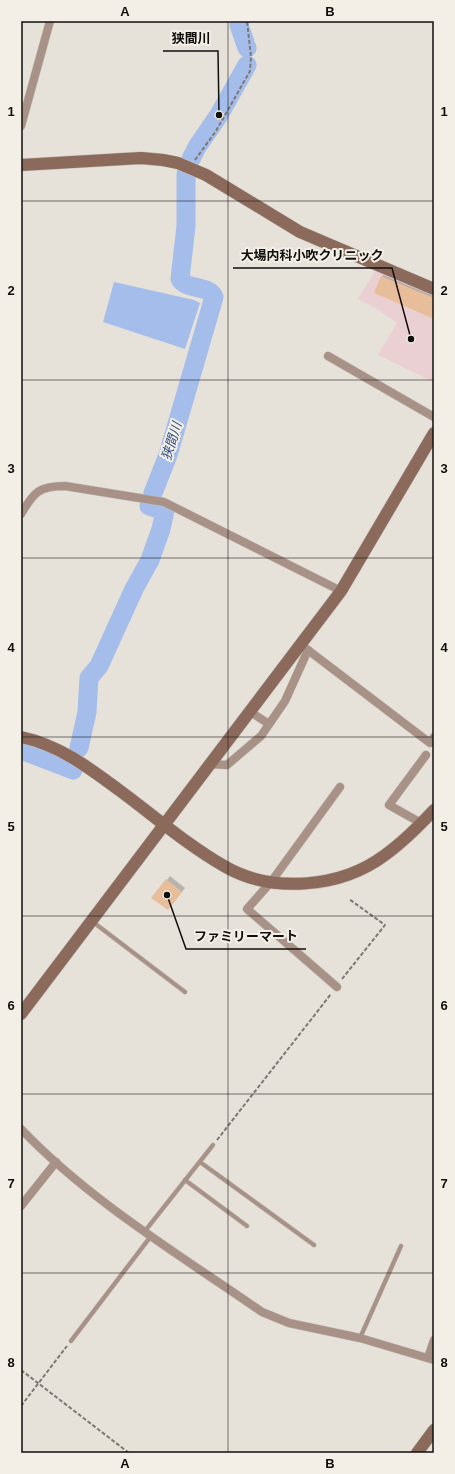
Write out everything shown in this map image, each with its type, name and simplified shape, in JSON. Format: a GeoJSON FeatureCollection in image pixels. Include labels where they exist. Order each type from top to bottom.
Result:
{"type":"FeatureCollection","features":[{"type":"Feature","properties":{"kind":"street"},"geometry":{"type":"LineString","coordinates":[[21,126],[50,21]]}},
{"type":"Feature","properties":{"kind":"street"},"geometry":{"type":"LineString","coordinates":[[21,165],[141,158],[163,160],[191,168],[300,232],[434,289]]}},
{"type":"Feature","properties":{"kind":"street"},"geometry":{"type":"LineString","coordinates":[[328,356],[434,417]]}},
{"type":"Feature","properties":{"kind":"street"},"geometry":{"type":"LineString","coordinates":[[21,1014],[249,711],[304,647],[341,591],[434,433]]}},
{"type":"Feature","properties":{"kind":"street"},"geometry":{"type":"LineString","coordinates":[[21,514],[33,496],[41,489],[48,486],[65,486],[164,502],[341,591]]}},
{"type":"Feature","properties":{"kind":"street"},"geometry":{"type":"LineString","coordinates":[[209,764],[227,765],[261,736],[285,702],[304,647]]}},
{"type":"Feature","properties":{"kind":"street"},"geometry":{"type":"LineString","coordinates":[[304,647],[430,743],[434,737]]}},
{"type":"Feature","properties":{"kind":"street"},"geometry":{"type":"LineString","coordinates":[[249,711],[269,724]]}},
{"type":"Feature","properties":{"kind":"street"},"geometry":{"type":"LineString","coordinates":[[21,737],[42,742],[79,760],[225,867],[250,878],[271,882],[307,883],[323,881],[354,872],[386,855],[434,810]]}},
{"type":"Feature","properties":{"kind":"street"},"geometry":{"type":"LineString","coordinates":[[421,823],[389,804],[426,755]]}},
{"type":"Feature","properties":{"kind":"street"},"geometry":{"type":"LineString","coordinates":[[337,986],[248,909],[271,882],[340,787]]}},
{"type":"Feature","properties":{"kind":"street"},"geometry":{"type":"LineString","coordinates":[[21,1129],[93,1194],[262,1312],[289,1323],[360,1338],[431,1359],[434,1340]]}},
{"type":"Feature","properties":{"kind":"street"},"geometry":{"type":"LineString","coordinates":[[21,1206],[56,1162]]}},
{"type":"Feature","properties":{"kind":"street"},"geometry":{"type":"LineString","coordinates":[[417,1453],[434,1430]]}},
{"type":"Feature","properties":{"kind":"lane"},"geometry":{"type":"LineString","coordinates":[[91,921],[185,992]]}},
{"type":"Feature","properties":{"kind":"lane"},"geometry":{"type":"LineString","coordinates":[[71,1341],[185,1180],[213,1145]]}},
{"type":"Feature","properties":{"kind":"lane"},"geometry":{"type":"LineString","coordinates":[[200,1162],[314,1245]]}},
{"type":"Feature","properties":{"kind":"lane"},"geometry":{"type":"LineString","coordinates":[[185,1180],[247,1226]]}},
{"type":"Feature","properties":{"kind":"lane"},"geometry":{"type":"LineString","coordinates":[[360,1338],[402,1246]]}},
{"type":"Feature","properties":{"kind":"path"},"geometry":{"type":"LineString","coordinates":[[191,168],[216,131],[250,71],[251,51],[247,21]]}},
{"type":"Feature","properties":{"kind":"path"},"geometry":{"type":"LineString","coordinates":[[213,1145],[384,925],[349,899]]}},
{"type":"Feature","properties":{"kind":"path"},"geometry":{"type":"LineString","coordinates":[[21,1406],[71,1341]]}},
{"type":"Feature","properties":{"kind":"path"},"geometry":{"type":"LineString","coordinates":[[21,1370],[129,1453]]}},
{"type":"Feature","properties":{"kind":"shaded area"},"geometry":{"type":"Polygon","coordinates":[[[375,271],[434,297],[434,382],[378,355],[397,323],[377,309],[358,299],[375,271]]]}},
{"type":"Feature","properties":{"kind":"water"},"geometry":{"type":"Polygon","coordinates":[[[114,282],[194,300],[200,303],[185,349],[103,322],[114,282]]]}},
{"type":"Feature","properties":{"kind":"building"},"geometry":{"type":"Polygon","coordinates":[[[381,276],[434,298],[434,319],[374,293],[381,276]]]}},
{"type":"Feature","properties":{"kind":"building"},"geometry":{"type":"Polygon","coordinates":[[[166,879],[182,892],[168,910],[151,898],[166,879]]]}},
{"type":"Feature","properties":{"kind":"waterway","name":"狭間川"},"geometry":{"type":"LineString","coordinates":[[240,21],[239,25],[247,48]]}},
{"type":"Feature","properties":{"kind":"waterway","name":"狭間川"},"geometry":{"type":"LineString","coordinates":[[191,159],[197,147],[219,115],[247,65]]}},
{"type":"Feature","properties":{"kind":"waterway","name":"狭間川"},"geometry":{"type":"LineString","coordinates":[[153,493],[168,455],[214,297],[212,293],[187,285],[180,279],[186,226],[186,174]]}},
{"type":"Feature","properties":{"kind":"waterway","name":"狭間川"},"geometry":{"type":"LineString","coordinates":[[79,748],[87,712],[89,678],[99,666],[134,589],[150,560],[161,529],[165,511],[149,506],[150,504]]}},
{"type":"Feature","properties":{"kind":"waterway","name":"狭間川"},"geometry":{"type":"LineString","coordinates":[[21,750],[73,770],[74,765]]}},
{"type":"Feature","properties":{"kind":"place","name":"狭間川"},"geometry":{"type":"Point","coordinates":[219,115]}},
{"type":"Feature","properties":{"kind":"place","name":"大場内科小吹クリニック"},"geometry":{"type":"Point","coordinates":[411,339]}},
{"type":"Feature","properties":{"kind":"place","name":"ファミリーマート"},"geometry":{"type":"Point","coordinates":[167,895]}}]}
